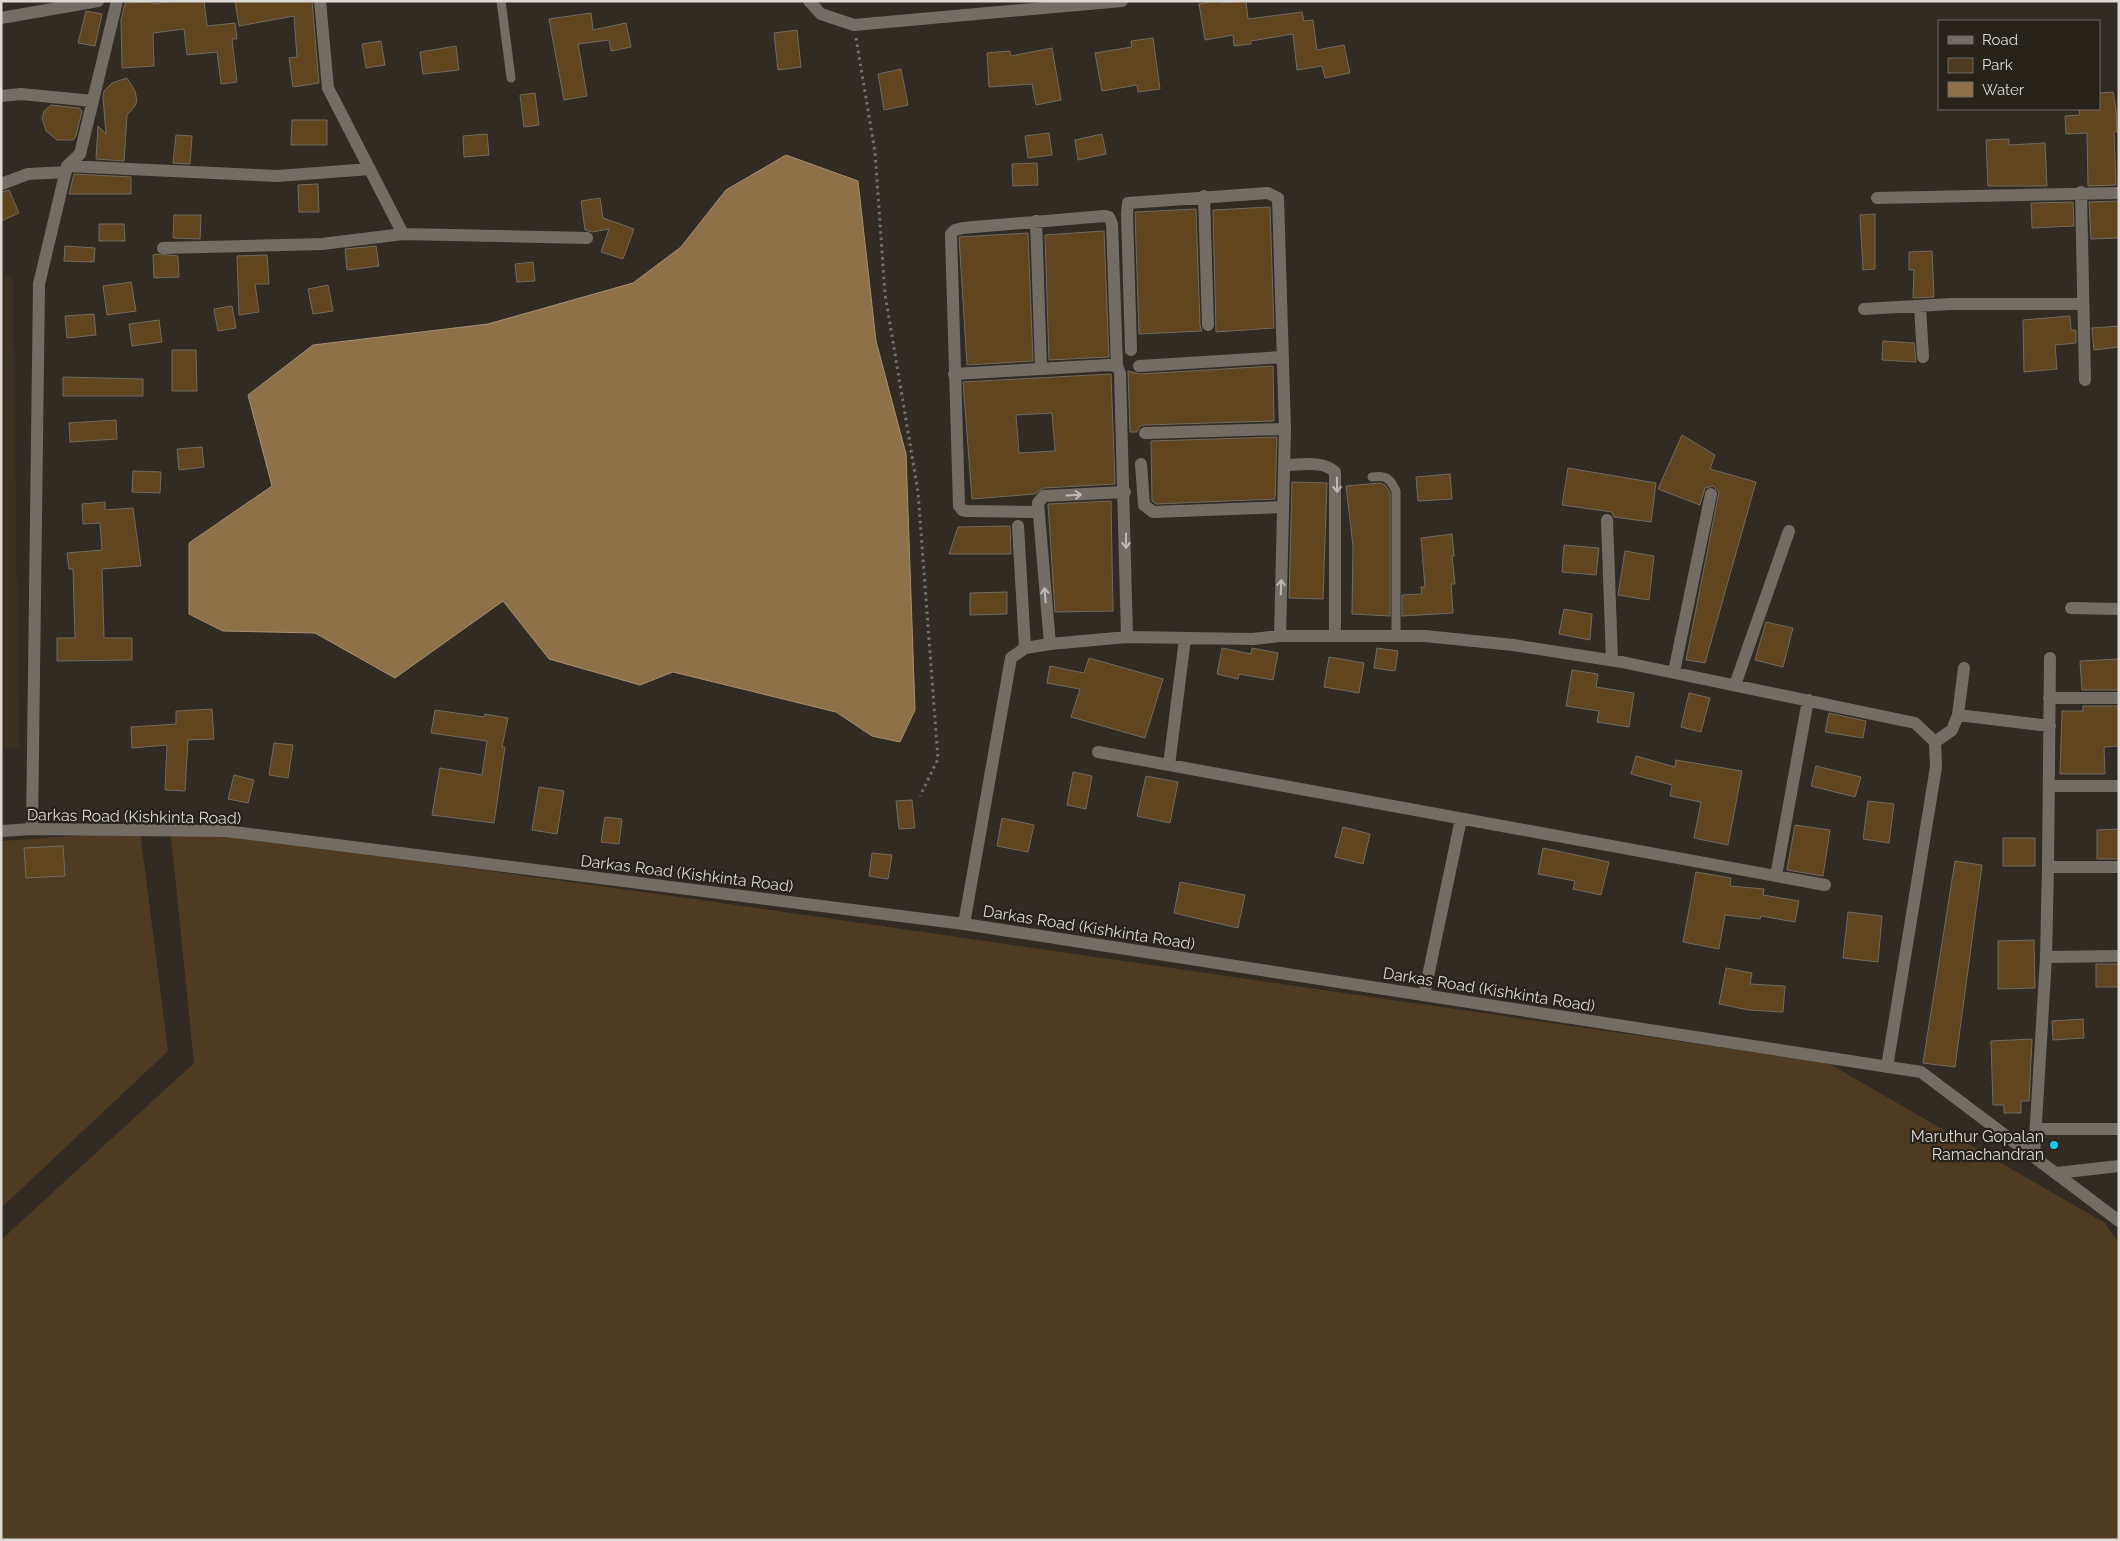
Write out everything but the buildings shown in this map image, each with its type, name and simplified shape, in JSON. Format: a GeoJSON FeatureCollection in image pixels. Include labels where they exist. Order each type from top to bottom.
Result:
{"type":"FeatureCollection","features":[{"type":"Feature","properties":{"kind":"street"},"geometry":{"type":"LineString","coordinates":[[1,18],[98,1]]}},
{"type":"Feature","properties":{"kind":"street"},"geometry":{"type":"LineString","coordinates":[[32,829],[39,284],[66,169],[80,154],[117,1]]}},
{"type":"Feature","properties":{"kind":"street"},"geometry":{"type":"LineString","coordinates":[[320,1],[328,88],[403,234]]}},
{"type":"Feature","properties":{"kind":"street"},"geometry":{"type":"LineString","coordinates":[[809,1],[821,14],[854,25],[1122,1]]}},
{"type":"Feature","properties":{"kind":"street"},"geometry":{"type":"LineString","coordinates":[[1,96],[21,94],[92,101]]}},
{"type":"Feature","properties":{"kind":"street"},"geometry":{"type":"LineString","coordinates":[[1,184],[28,174],[66,169],[278,176],[370,170]]}},
{"type":"Feature","properties":{"kind":"street"},"geometry":{"type":"LineString","coordinates":[[1877,198],[2081,192],[2119,193]]}},
{"type":"Feature","properties":{"kind":"street"},"geometry":{"type":"LineString","coordinates":[[2081,192],[2085,380]]}},
{"type":"Feature","properties":{"kind":"street"},"geometry":{"type":"LineString","coordinates":[[1131,350],[1127,206],[1132,201],[1204,196],[1268,193],[1278,198],[1286,429],[1280,636]]}},
{"type":"Feature","properties":{"kind":"street"},"geometry":{"type":"LineString","coordinates":[[1204,196],[1208,325]]}},
{"type":"Feature","properties":{"kind":"street"},"geometry":{"type":"LineString","coordinates":[[1038,512],[968,511],[962,510],[959,506],[951,234],[955,230],[963,228],[1104,216],[1109,218],[1112,224],[1117,366],[1120,373],[1127,637]]}},
{"type":"Feature","properties":{"kind":"street"},"geometry":{"type":"LineString","coordinates":[[1036,221],[1041,368]]}},
{"type":"Feature","properties":{"kind":"street"},"geometry":{"type":"LineString","coordinates":[[163,248],[322,244],[403,234],[587,238]]}},
{"type":"Feature","properties":{"kind":"street"},"geometry":{"type":"LineString","coordinates":[[1864,308],[1920,307],[1951,304],[2082,304]]}},
{"type":"Feature","properties":{"kind":"street"},"geometry":{"type":"LineString","coordinates":[[1920,307],[1923,357]]}},
{"type":"Feature","properties":{"kind":"street"},"geometry":{"type":"LineString","coordinates":[[1139,366],[1283,357]]}},
{"type":"Feature","properties":{"kind":"street"},"geometry":{"type":"LineString","coordinates":[[954,374],[1041,368],[1117,366]]}},
{"type":"Feature","properties":{"kind":"street"},"geometry":{"type":"LineString","coordinates":[[1145,433],[1286,429]]}},
{"type":"Feature","properties":{"kind":"street"},"geometry":{"type":"LineString","coordinates":[[1141,464],[1144,505],[1153,512],[1284,507]]}},
{"type":"Feature","properties":{"kind":"street"},"geometry":{"type":"LineString","coordinates":[[1284,465],[1330,466],[1335,472],[1335,636]]}},
{"type":"Feature","properties":{"kind":"street"},"geometry":{"type":"LineString","coordinates":[[1050,644],[1038,503],[1044,496],[1124,492]]}},
{"type":"Feature","properties":{"kind":"street"},"geometry":{"type":"LineString","coordinates":[[1674,672],[1711,494]]}},
{"type":"Feature","properties":{"kind":"street"},"geometry":{"type":"LineString","coordinates":[[1607,520],[1612,660]]}},
{"type":"Feature","properties":{"kind":"street"},"geometry":{"type":"LineString","coordinates":[[1018,526],[1025,648]]}},
{"type":"Feature","properties":{"kind":"street"},"geometry":{"type":"LineString","coordinates":[[1735,685],[1789,531]]}},
{"type":"Feature","properties":{"kind":"street"},"geometry":{"type":"LineString","coordinates":[[2071,608],[2119,609]]}},
{"type":"Feature","properties":{"kind":"street"},"geometry":{"type":"LineString","coordinates":[[964,924],[1011,658],[1025,648],[1127,637],[1253,640],[1280,636],[1425,636],[1513,645],[1612,660],[1916,723],[1935,742],[1936,767],[1887,1067]]}},
{"type":"Feature","properties":{"kind":"street"},"geometry":{"type":"LineString","coordinates":[[1169,765],[1185,639]]}},
{"type":"Feature","properties":{"kind":"street"},"geometry":{"type":"LineString","coordinates":[[2034,1156],[2046,957],[2050,658]]}},
{"type":"Feature","properties":{"kind":"street"},"geometry":{"type":"LineString","coordinates":[[1935,742],[1952,730],[1958,715],[1964,668]]}},
{"type":"Feature","properties":{"kind":"street"},"geometry":{"type":"LineString","coordinates":[[2049,698],[2119,698]]}},
{"type":"Feature","properties":{"kind":"street"},"geometry":{"type":"LineString","coordinates":[[1776,876],[1808,700]]}},
{"type":"Feature","properties":{"kind":"street"},"geometry":{"type":"LineString","coordinates":[[1958,715],[2050,726]]}},
{"type":"Feature","properties":{"kind":"street"},"geometry":{"type":"LineString","coordinates":[[1098,752],[1825,885]]}},
{"type":"Feature","properties":{"kind":"street"},"geometry":{"type":"LineString","coordinates":[[2049,786],[2119,786]]}},
{"type":"Feature","properties":{"kind":"street"},"geometry":{"type":"LineString","coordinates":[[1424,995],[1461,818]]}},
{"type":"Feature","properties":{"kind":"street","name":"Darkas Road (Kishkinta Road)"},"geometry":{"type":"LineString","coordinates":[[1,832],[32,829],[226,831],[964,924],[1921,1072],[2057,1172],[2119,1221]]}},
{"type":"Feature","properties":{"kind":"street"},"geometry":{"type":"LineString","coordinates":[[2048,867],[2119,867]]}},
{"type":"Feature","properties":{"kind":"street"},"geometry":{"type":"LineString","coordinates":[[2046,957],[2119,956]]}},
{"type":"Feature","properties":{"kind":"street"},"geometry":{"type":"LineString","coordinates":[[2036,1129],[2119,1129]]}},
{"type":"Feature","properties":{"kind":"street"},"geometry":{"type":"LineString","coordinates":[[2057,1172],[2119,1166]]}},
{"type":"Feature","properties":{"kind":"lane"},"geometry":{"type":"LineString","coordinates":[[501,1],[511,78]]}},
{"type":"Feature","properties":{"kind":"lane"},"geometry":{"type":"LineString","coordinates":[[1372,477],[1384,476],[1391,481],[1396,491],[1396,636]]}},
{"type":"Feature","properties":{"kind":"path"},"geometry":{"type":"LineString","coordinates":[[854,25],[875,152],[885,294],[918,492],[938,759],[920,796]]}},
{"type":"Feature","properties":{"kind":"shaded area"},"geometry":{"type":"Polygon","coordinates":[[[13,276],[19,747],[1,749],[1,277],[13,276]]]}},
{"type":"Feature","properties":{"kind":"green space"},"geometry":{"type":"Polygon","coordinates":[[[170,827],[709,901],[1828,1063],[2105,1223],[2119,1243],[2119,1540],[1,1540],[1,1240],[194,1063],[170,827]]]}},
{"type":"Feature","properties":{"kind":"green space"},"geometry":{"type":"Polygon","coordinates":[[[140,831],[168,1051],[1,1208],[1,841],[140,831]]]}},
{"type":"Feature","properties":{"kind":"water"},"geometry":{"type":"Polygon","coordinates":[[[786,155],[858,181],[876,341],[906,454],[915,710],[900,742],[872,736],[836,712],[673,672],[640,685],[549,659],[503,601],[395,678],[315,633],[223,631],[189,614],[189,543],[272,486],[248,395],[313,345],[488,324],[633,283],[681,247],[726,190],[786,155]]]}},
{"type":"Feature","properties":{"kind":"place","name":"Maruthur Gopalan Ramachandran"},"geometry":{"type":"Point","coordinates":[2054,1145]}}]}
